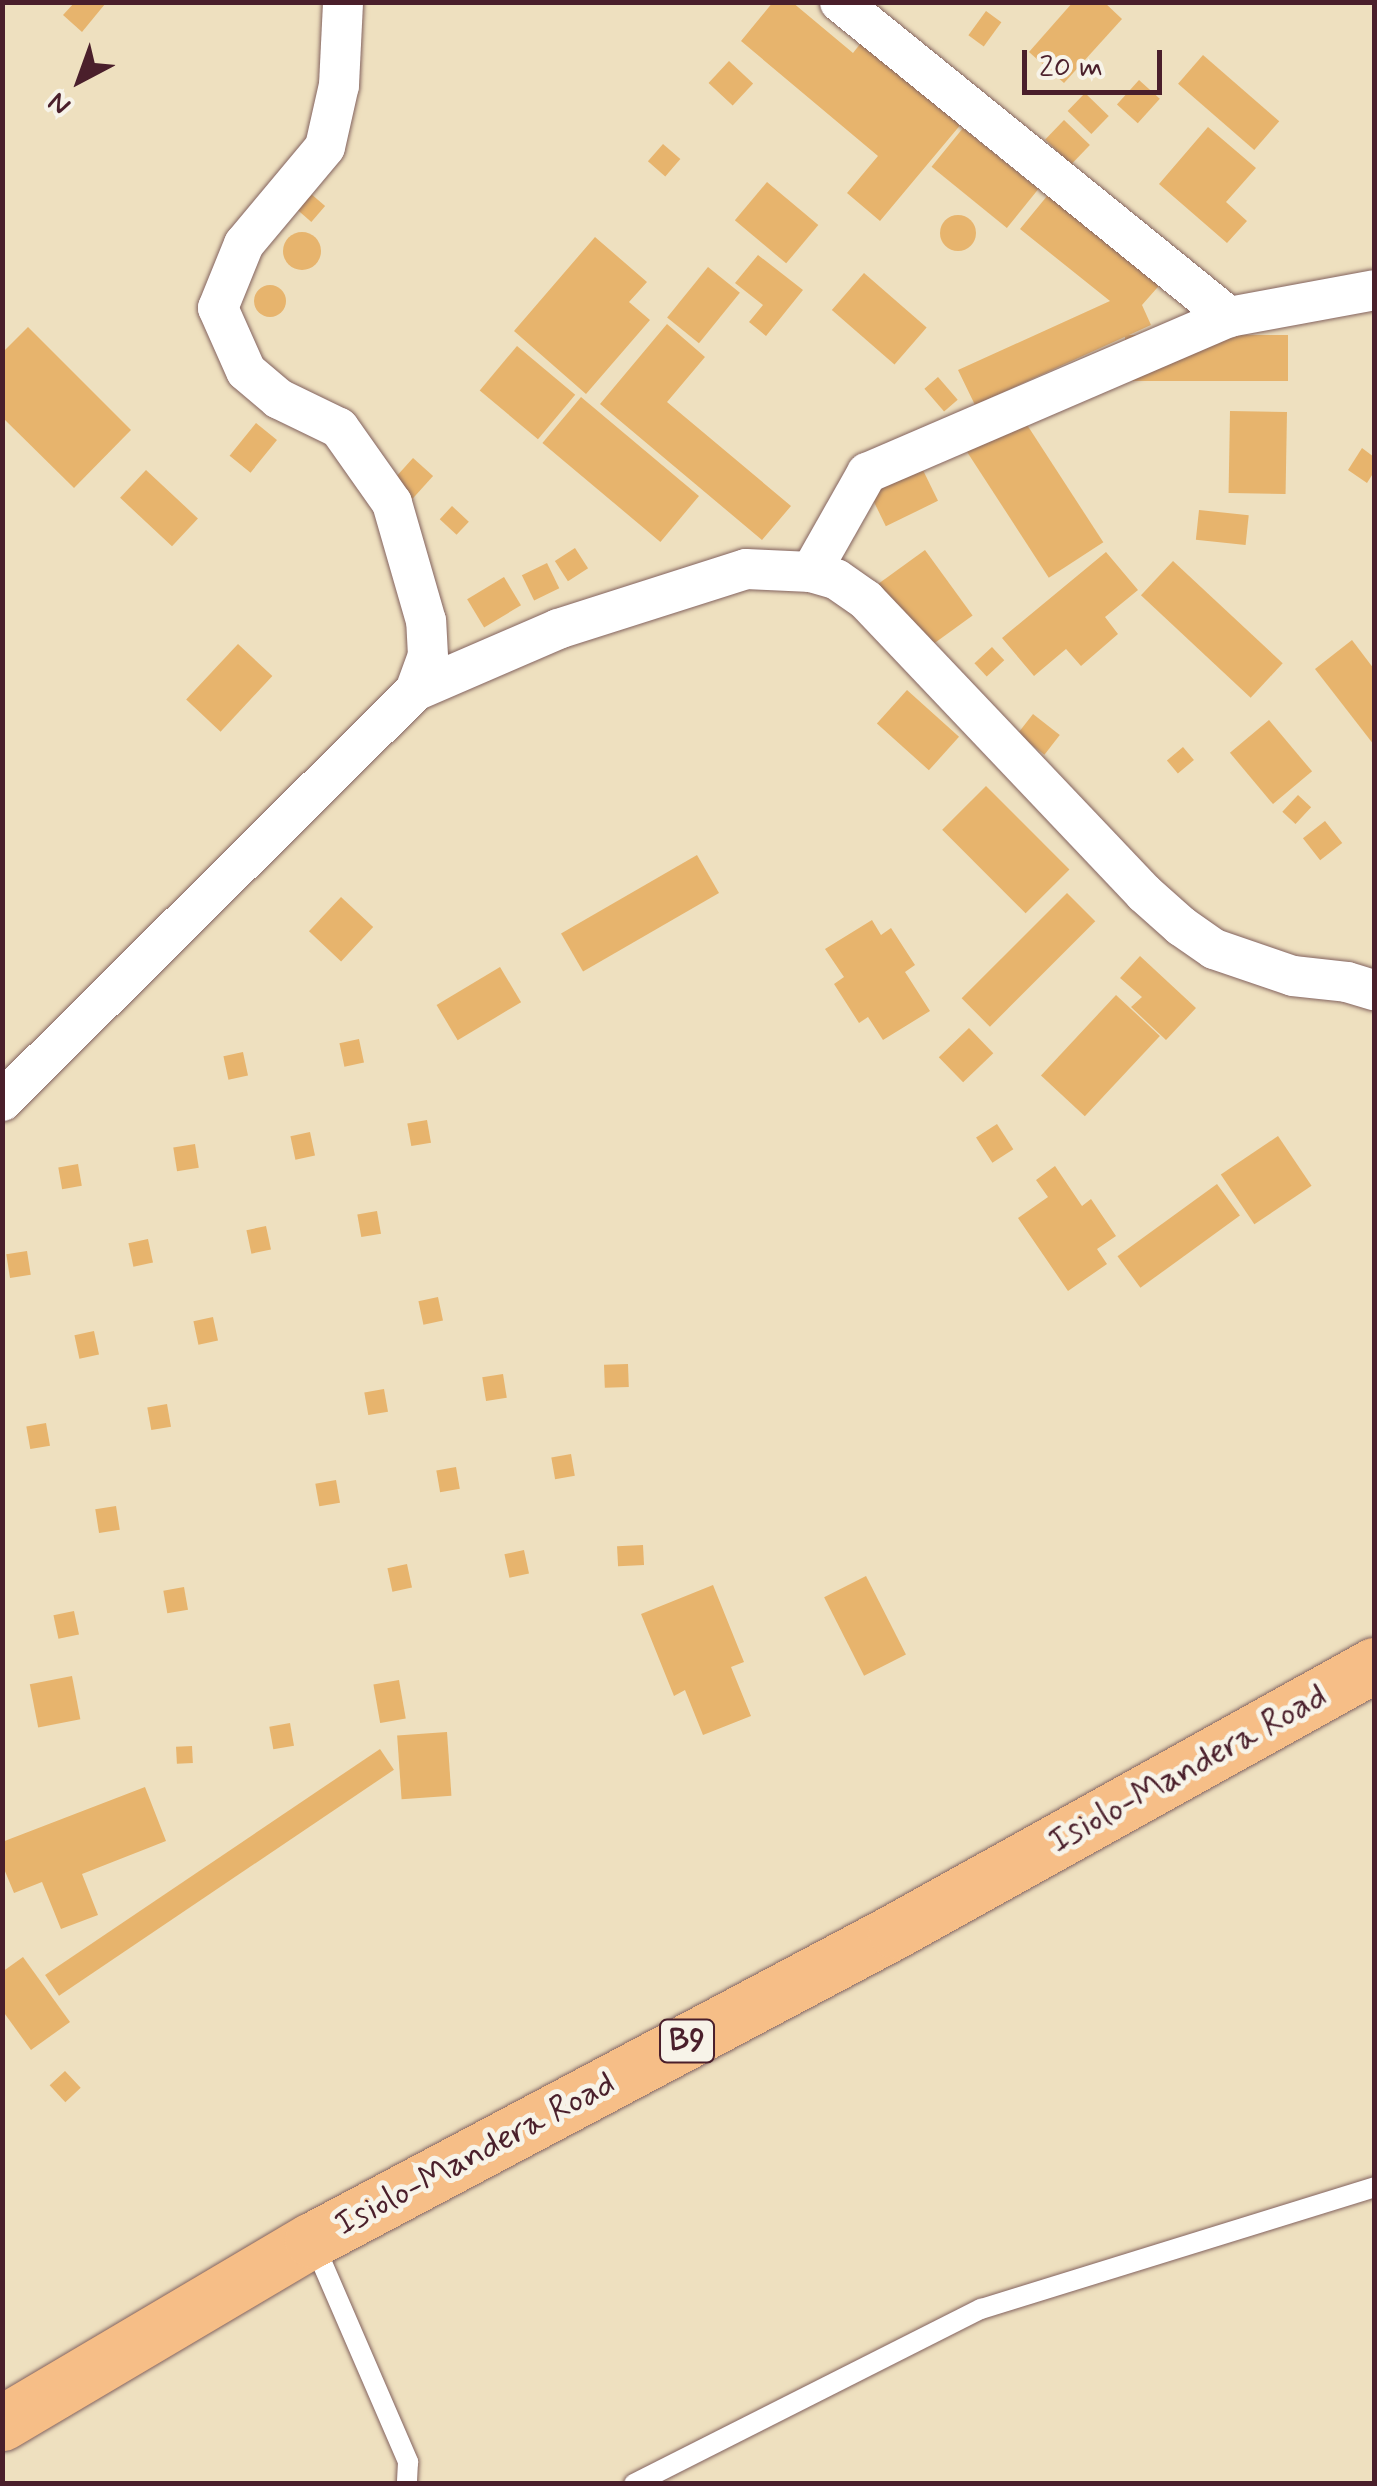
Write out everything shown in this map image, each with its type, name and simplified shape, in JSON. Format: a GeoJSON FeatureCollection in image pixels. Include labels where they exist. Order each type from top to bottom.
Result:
{"type":"FeatureCollection","features":[{"type":"Feature","properties":{"kind":"highway","name":"Isiolo-Mandera Road"},"geometry":{"type":"LineString","coordinates":[[2,2423],[312,2240],[894,1932],[1374,1665]]}},
{"type":"Feature","properties":{"kind":"street"},"geometry":{"type":"LineString","coordinates":[[343,2],[339,85],[325,147],[244,244],[218,308],[246,371],[279,399],[339,428],[392,503],[426,621],[428,656],[416,691]]}},
{"type":"Feature","properties":{"kind":"street"},"geometry":{"type":"LineString","coordinates":[[840,2],[1229,316]]}},
{"type":"Feature","properties":{"kind":"street"},"geometry":{"type":"LineString","coordinates":[[811,572],[868,473],[1229,316],[1374,290]]}},
{"type":"Feature","properties":{"kind":"street"},"geometry":{"type":"LineString","coordinates":[[2,1101],[416,691],[558,629],[746,569],[811,572],[836,579],[866,600],[1144,893],[1214,950],[1293,976],[1347,982],[1374,990]]}},
{"type":"Feature","properties":{"kind":"lane"},"geometry":{"type":"LineString","coordinates":[[634,2484],[981,2309],[1374,2187]]}},
{"type":"Feature","properties":{"kind":"lane"},"geometry":{"type":"LineString","coordinates":[[312,2240],[408,2462],[407,2484]]}},
{"type":"Feature","properties":{"kind":"building"},"geometry":{"type":"Polygon","coordinates":[[[75,2],[105,4],[82,32],[63,15],[75,2]]]}},
{"type":"Feature","properties":{"kind":"building"},"geometry":{"type":"Polygon","coordinates":[[[773,2],[792,2],[853,53],[868,34],[967,117],[880,221],[847,193],[878,156],[741,41],[773,2]]]}},
{"type":"Feature","properties":{"kind":"building"},"geometry":{"type":"Polygon","coordinates":[[[1073,2],[1104,2],[1122,19],[1064,83],[1029,52],[1073,2]]]}},
{"type":"Feature","properties":{"kind":"building"},"geometry":{"type":"Polygon","coordinates":[[[986,11],[1001,22],[984,46],[968,35],[986,11]]]}},
{"type":"Feature","properties":{"kind":"building"},"geometry":{"type":"Polygon","coordinates":[[[1203,55],[1279,121],[1254,150],[1178,84],[1203,55]]]}},
{"type":"Feature","properties":{"kind":"building"},"geometry":{"type":"Polygon","coordinates":[[[729,61],[753,84],[733,105],[709,83],[729,61]]]}},
{"type":"Feature","properties":{"kind":"building"},"geometry":{"type":"Polygon","coordinates":[[[1139,80],[1160,99],[1138,123],[1117,105],[1139,80]]]}},
{"type":"Feature","properties":{"kind":"building"},"geometry":{"type":"Polygon","coordinates":[[[1085,93],[1109,116],[1091,134],[1068,111],[1085,93]]]}},
{"type":"Feature","properties":{"kind":"building"},"geometry":{"type":"Polygon","coordinates":[[[1064,120],[1090,145],[1071,164],[1045,139],[1064,120]]]}},
{"type":"Feature","properties":{"kind":"building"},"geometry":{"type":"Polygon","coordinates":[[[1208,127],[1256,168],[1226,202],[1247,221],[1227,243],[1159,184],[1208,127]]]}},
{"type":"Feature","properties":{"kind":"building"},"geometry":{"type":"Polygon","coordinates":[[[963,128],[1038,189],[1007,228],[932,167],[963,128]]]}},
{"type":"Feature","properties":{"kind":"building"},"geometry":{"type":"Polygon","coordinates":[[[663,144],[680,159],[665,176],[648,161],[663,144]]]}},
{"type":"Feature","properties":{"kind":"building"},"geometry":{"type":"Polygon","coordinates":[[[767,182],[818,225],[786,263],[735,220],[767,182]]]}},
{"type":"Feature","properties":{"kind":"building"},"geometry":{"type":"Polygon","coordinates":[[[1052,190],[1164,280],[1142,305],[1151,325],[975,405],[958,370],[1110,301],[1020,229],[1052,190]]]}},
{"type":"Feature","properties":{"kind":"building"},"geometry":{"type":"Polygon","coordinates":[[[310,193],[325,206],[311,222],[296,209],[310,193]]]}},
{"type":"Feature","properties":{"kind":"building"},"geometry":{"type":"Polygon","coordinates":[[[958,215],[970,221],[976,233],[970,245],[958,251],[946,245],[940,233],[946,221],[958,215]]]}},
{"type":"Feature","properties":{"kind":"building"},"geometry":{"type":"Polygon","coordinates":[[[302,232],[315,238],[321,251],[315,264],[302,270],[289,264],[283,251],[289,238],[302,232]]]}},
{"type":"Feature","properties":{"kind":"building"},"geometry":{"type":"Polygon","coordinates":[[[595,237],[647,282],[629,302],[650,320],[586,394],[514,331],[595,237]]]}},
{"type":"Feature","properties":{"kind":"building"},"geometry":{"type":"Polygon","coordinates":[[[758,255],[803,290],[766,336],[749,322],[763,305],[735,283],[758,255]]]}},
{"type":"Feature","properties":{"kind":"building"},"geometry":{"type":"Polygon","coordinates":[[[708,267],[740,293],[699,343],[667,318],[708,267]]]}},
{"type":"Feature","properties":{"kind":"building"},"geometry":{"type":"Polygon","coordinates":[[[864,273],[927,327],[894,364],[832,310],[864,273]]]}},
{"type":"Feature","properties":{"kind":"building"},"geometry":{"type":"Polygon","coordinates":[[[270,285],[281,290],[286,301],[281,312],[270,317],[259,312],[254,301],[259,290],[270,285]]]}},
{"type":"Feature","properties":{"kind":"building"},"geometry":{"type":"Polygon","coordinates":[[[667,324],[705,357],[667,402],[791,506],[762,540],[600,404],[667,324]]]}},
{"type":"Feature","properties":{"kind":"building"},"geometry":{"type":"Polygon","coordinates":[[[28,327],[131,430],[74,488],[2,417],[2,353],[28,327]]]}},
{"type":"Feature","properties":{"kind":"building"},"geometry":{"type":"Polygon","coordinates":[[[1125,335],[1288,335],[1288,381],[1125,381],[1125,335]]]}},
{"type":"Feature","properties":{"kind":"building"},"geometry":{"type":"Polygon","coordinates":[[[517,346],[575,395],[538,439],[480,390],[517,346]]]}},
{"type":"Feature","properties":{"kind":"building"},"geometry":{"type":"Polygon","coordinates":[[[938,377],[958,400],[944,411],[924,389],[938,377]]]}},
{"type":"Feature","properties":{"kind":"building"},"geometry":{"type":"Polygon","coordinates":[[[581,397],[699,496],[660,542],[542,443],[581,397]]]}},
{"type":"Feature","properties":{"kind":"building"},"geometry":{"type":"Polygon","coordinates":[[[1230,411],[1287,412],[1286,494],[1229,493],[1230,411]]]}},
{"type":"Feature","properties":{"kind":"building"},"geometry":{"type":"Polygon","coordinates":[[[1020,414],[1103,542],[1049,578],[965,449],[1020,414]]]}},
{"type":"Feature","properties":{"kind":"building"},"geometry":{"type":"Polygon","coordinates":[[[256,423],[277,440],[251,473],[230,456],[256,423]]]}},
{"type":"Feature","properties":{"kind":"building"},"geometry":{"type":"Polygon","coordinates":[[[1362,448],[1374,457],[1374,472],[1367,483],[1348,470],[1362,448]]]}},
{"type":"Feature","properties":{"kind":"building"},"geometry":{"type":"Polygon","coordinates":[[[413,458],[433,476],[411,501],[391,483],[413,458]]]}},
{"type":"Feature","properties":{"kind":"building"},"geometry":{"type":"Polygon","coordinates":[[[920,464],[938,501],[886,526],[868,489],[920,464]]]}},
{"type":"Feature","properties":{"kind":"building"},"geometry":{"type":"Polygon","coordinates":[[[146,470],[198,518],[172,546],[120,498],[146,470]]]}},
{"type":"Feature","properties":{"kind":"building"},"geometry":{"type":"Polygon","coordinates":[[[452,506],[469,522],[457,535],[440,519],[452,506]]]}},
{"type":"Feature","properties":{"kind":"building"},"geometry":{"type":"Polygon","coordinates":[[[1199,510],[1249,515],[1246,545],[1196,540],[1199,510]]]}},
{"type":"Feature","properties":{"kind":"building"},"geometry":{"type":"Polygon","coordinates":[[[575,548],[588,568],[568,581],[555,561],[575,548]]]}},
{"type":"Feature","properties":{"kind":"building"},"geometry":{"type":"Polygon","coordinates":[[[925,550],[973,616],[926,650],[878,584],[925,550]]]}},
{"type":"Feature","properties":{"kind":"building"},"geometry":{"type":"Polygon","coordinates":[[[1106,552],[1138,590],[1105,617],[1118,634],[1081,666],[1066,649],[1034,676],[1002,638],[1106,552]]]}},
{"type":"Feature","properties":{"kind":"building"},"geometry":{"type":"Polygon","coordinates":[[[1173,561],[1283,663],[1251,698],[1141,595],[1173,561]]]}},
{"type":"Feature","properties":{"kind":"building"},"geometry":{"type":"Polygon","coordinates":[[[547,563],[559,588],[534,600],[522,575],[547,563]]]}},
{"type":"Feature","properties":{"kind":"building"},"geometry":{"type":"Polygon","coordinates":[[[504,577],[521,605],[484,627],[467,599],[504,577]]]}},
{"type":"Feature","properties":{"kind":"building"},"geometry":{"type":"Polygon","coordinates":[[[1352,640],[1374,669],[1374,745],[1315,669],[1352,640]]]}},
{"type":"Feature","properties":{"kind":"building"},"geometry":{"type":"Polygon","coordinates":[[[238,644],[272,676],[221,732],[186,700],[238,644]]]}},
{"type":"Feature","properties":{"kind":"building"},"geometry":{"type":"Polygon","coordinates":[[[992,647],[1004,660],[987,677],[974,663],[992,647]]]}},
{"type":"Feature","properties":{"kind":"building"},"geometry":{"type":"Polygon","coordinates":[[[907,690],[959,737],[929,770],[877,723],[907,690]]]}},
{"type":"Feature","properties":{"kind":"building"},"geometry":{"type":"Polygon","coordinates":[[[1033,714],[1060,735],[1044,755],[1018,734],[1033,714]]]}},
{"type":"Feature","properties":{"kind":"building"},"geometry":{"type":"Polygon","coordinates":[[[1269,720],[1312,771],[1273,804],[1230,753],[1269,720]]]}},
{"type":"Feature","properties":{"kind":"building"},"geometry":{"type":"Polygon","coordinates":[[[1183,747],[1194,760],[1178,774],[1167,760],[1183,747]]]}},
{"type":"Feature","properties":{"kind":"building"},"geometry":{"type":"Polygon","coordinates":[[[986,786],[1069,869],[1026,913],[942,830],[986,786]]]}},
{"type":"Feature","properties":{"kind":"building"},"geometry":{"type":"Polygon","coordinates":[[[1298,795],[1311,807],[1295,824],[1282,812],[1298,795]]]}},
{"type":"Feature","properties":{"kind":"building"},"geometry":{"type":"Polygon","coordinates":[[[1325,821],[1342,843],[1320,860],[1303,838],[1325,821]]]}},
{"type":"Feature","properties":{"kind":"building"},"geometry":{"type":"Polygon","coordinates":[[[697,855],[719,893],[583,972],[561,934],[697,855]]]}},
{"type":"Feature","properties":{"kind":"building"},"geometry":{"type":"Polygon","coordinates":[[[1067,893],[1095,921],[990,1027],[962,998],[1067,893]]]}},
{"type":"Feature","properties":{"kind":"building"},"geometry":{"type":"Polygon","coordinates":[[[341,897],[373,927],[341,961],[309,931],[341,897]]]}},
{"type":"Feature","properties":{"kind":"building"},"geometry":{"type":"Polygon","coordinates":[[[872,920],[881,935],[891,928],[915,965],[905,972],[930,1011],[883,1040],[868,1017],[859,1023],[834,984],[844,977],[825,949],[872,920]]]}},
{"type":"Feature","properties":{"kind":"building"},"geometry":{"type":"Polygon","coordinates":[[[1140,956],[1196,1008],[1166,1040],[1131,1007],[1142,997],[1120,978],[1140,956]]]}},
{"type":"Feature","properties":{"kind":"building"},"geometry":{"type":"Polygon","coordinates":[[[500,967],[521,1002],[458,1040],[437,1005],[500,967]]]}},
{"type":"Feature","properties":{"kind":"building"},"geometry":{"type":"Polygon","coordinates":[[[1116,995],[1160,1036],[1085,1116],[1041,1075],[1116,995]]]}},
{"type":"Feature","properties":{"kind":"building"},"geometry":{"type":"Polygon","coordinates":[[[969,1028],[993,1053],[963,1082],[939,1057],[969,1028]]]}},
{"type":"Feature","properties":{"kind":"building"},"geometry":{"type":"Polygon","coordinates":[[[359,1039],[364,1062],[344,1067],[339,1043],[359,1039]]]}},
{"type":"Feature","properties":{"kind":"building"},"geometry":{"type":"Polygon","coordinates":[[[243,1052],[248,1075],[228,1080],[223,1056],[243,1052]]]}},
{"type":"Feature","properties":{"kind":"building"},"geometry":{"type":"Polygon","coordinates":[[[427,1120],[431,1143],[411,1146],[407,1123],[427,1120]]]}},
{"type":"Feature","properties":{"kind":"building"},"geometry":{"type":"Polygon","coordinates":[[[997,1124],[1013,1149],[992,1163],[976,1138],[997,1124]]]}},
{"type":"Feature","properties":{"kind":"building"},"geometry":{"type":"Polygon","coordinates":[[[310,1132],[315,1155],[295,1160],[290,1136],[310,1132]]]}},
{"type":"Feature","properties":{"kind":"building"},"geometry":{"type":"Polygon","coordinates":[[[1278,1136],[1312,1186],[1254,1224],[1221,1175],[1278,1136]]]}},
{"type":"Feature","properties":{"kind":"building"},"geometry":{"type":"Polygon","coordinates":[[[195,1144],[199,1168],[177,1171],[173,1147],[195,1144]]]}},
{"type":"Feature","properties":{"kind":"building"},"geometry":{"type":"Polygon","coordinates":[[[78,1164],[82,1186],[62,1189],[58,1167],[78,1164]]]}},
{"type":"Feature","properties":{"kind":"building"},"geometry":{"type":"Polygon","coordinates":[[[1055,1166],[1082,1206],[1091,1199],[1116,1236],[1097,1249],[1107,1264],[1068,1291],[1018,1218],[1048,1197],[1036,1180],[1055,1166]]]}},
{"type":"Feature","properties":{"kind":"building"},"geometry":{"type":"Polygon","coordinates":[[[1217,1184],[1240,1216],[1140,1288],[1117,1256],[1217,1184]]]}},
{"type":"Feature","properties":{"kind":"building"},"geometry":{"type":"Polygon","coordinates":[[[377,1211],[381,1234],[361,1237],[357,1214],[377,1211]]]}},
{"type":"Feature","properties":{"kind":"building"},"geometry":{"type":"Polygon","coordinates":[[[266,1226],[271,1249],[251,1254],[246,1230],[266,1226]]]}},
{"type":"Feature","properties":{"kind":"building"},"geometry":{"type":"Polygon","coordinates":[[[148,1239],[153,1262],[133,1267],[128,1243],[148,1239]]]}},
{"type":"Feature","properties":{"kind":"building"},"geometry":{"type":"Polygon","coordinates":[[[27,1251],[31,1275],[10,1278],[6,1254],[27,1251]]]}},
{"type":"Feature","properties":{"kind":"building"},"geometry":{"type":"Polygon","coordinates":[[[438,1297],[443,1320],[423,1325],[418,1301],[438,1297]]]}},
{"type":"Feature","properties":{"kind":"building"},"geometry":{"type":"Polygon","coordinates":[[[213,1317],[218,1340],[198,1345],[193,1321],[213,1317]]]}},
{"type":"Feature","properties":{"kind":"building"},"geometry":{"type":"Polygon","coordinates":[[[94,1331],[99,1354],[79,1359],[74,1335],[94,1331]]]}},
{"type":"Feature","properties":{"kind":"building"},"geometry":{"type":"Polygon","coordinates":[[[628,1364],[629,1387],[605,1388],[604,1365],[628,1364]]]}},
{"type":"Feature","properties":{"kind":"building"},"geometry":{"type":"Polygon","coordinates":[[[503,1374],[507,1398],[486,1401],[482,1377],[503,1374]]]}},
{"type":"Feature","properties":{"kind":"building"},"geometry":{"type":"Polygon","coordinates":[[[384,1389],[388,1412],[368,1415],[364,1392],[384,1389]]]}},
{"type":"Feature","properties":{"kind":"building"},"geometry":{"type":"Polygon","coordinates":[[[167,1404],[171,1427],[151,1430],[147,1407],[167,1404]]]}},
{"type":"Feature","properties":{"kind":"building"},"geometry":{"type":"Polygon","coordinates":[[[46,1423],[50,1446],[30,1449],[26,1426],[46,1423]]]}},
{"type":"Feature","properties":{"kind":"building"},"geometry":{"type":"Polygon","coordinates":[[[571,1454],[575,1476],[555,1479],[551,1457],[571,1454]]]}},
{"type":"Feature","properties":{"kind":"building"},"geometry":{"type":"Polygon","coordinates":[[[456,1467],[460,1489],[440,1492],[436,1470],[456,1467]]]}},
{"type":"Feature","properties":{"kind":"building"},"geometry":{"type":"Polygon","coordinates":[[[336,1480],[340,1503],[319,1506],[315,1484],[336,1480]]]}},
{"type":"Feature","properties":{"kind":"building"},"geometry":{"type":"Polygon","coordinates":[[[116,1506],[120,1530],[99,1533],[95,1509],[116,1506]]]}},
{"type":"Feature","properties":{"kind":"building"},"geometry":{"type":"Polygon","coordinates":[[[643,1545],[644,1565],[618,1566],[617,1546],[643,1545]]]}},
{"type":"Feature","properties":{"kind":"building"},"geometry":{"type":"Polygon","coordinates":[[[524,1550],[529,1573],[509,1578],[504,1554],[524,1550]]]}},
{"type":"Feature","properties":{"kind":"building"},"geometry":{"type":"Polygon","coordinates":[[[407,1564],[412,1587],[392,1592],[387,1568],[407,1564]]]}},
{"type":"Feature","properties":{"kind":"building"},"geometry":{"type":"Polygon","coordinates":[[[866,1576],[906,1654],[864,1676],[824,1597],[866,1576]]]}},
{"type":"Feature","properties":{"kind":"building"},"geometry":{"type":"Polygon","coordinates":[[[713,1585],[744,1662],[731,1667],[751,1716],[703,1735],[685,1690],[674,1696],[641,1614],[713,1585]]]}},
{"type":"Feature","properties":{"kind":"building"},"geometry":{"type":"Polygon","coordinates":[[[184,1587],[188,1610],[167,1613],[163,1591],[184,1587]]]}},
{"type":"Feature","properties":{"kind":"building"},"geometry":{"type":"Polygon","coordinates":[[[74,1611],[79,1634],[58,1639],[53,1615],[74,1611]]]}},
{"type":"Feature","properties":{"kind":"building"},"geometry":{"type":"Polygon","coordinates":[[[72,1676],[80,1719],[38,1727],[30,1684],[72,1676]]]}},
{"type":"Feature","properties":{"kind":"building"},"geometry":{"type":"Polygon","coordinates":[[[399,1680],[406,1718],[380,1723],[373,1685],[399,1680]]]}},
{"type":"Feature","properties":{"kind":"building"},"geometry":{"type":"Polygon","coordinates":[[[290,1723],[294,1746],[273,1749],[269,1727],[290,1723]]]}},
{"type":"Feature","properties":{"kind":"building"},"geometry":{"type":"Polygon","coordinates":[[[447,1732],[451,1796],[402,1799],[397,1735],[447,1732]]]}},
{"type":"Feature","properties":{"kind":"building"},"geometry":{"type":"Polygon","coordinates":[[[192,1746],[193,1763],[177,1764],[176,1747],[192,1746]]]}},
{"type":"Feature","properties":{"kind":"building"},"geometry":{"type":"Polygon","coordinates":[[[380,1749],[394,1770],[59,1996],[45,1975],[380,1749]]]}},
{"type":"Feature","properties":{"kind":"building"},"geometry":{"type":"Polygon","coordinates":[[[145,1787],[166,1841],[82,1874],[98,1915],[61,1929],[42,1882],[14,1893],[2,1864],[2,1842],[145,1787]]]}},
{"type":"Feature","properties":{"kind":"building"},"geometry":{"type":"Polygon","coordinates":[[[23,1957],[70,2022],[31,2050],[2,2010],[2,1972],[23,1957]]]}},
{"type":"Feature","properties":{"kind":"building"},"geometry":{"type":"Polygon","coordinates":[[[65,2071],[81,2088],[65,2102],[50,2085],[65,2071]]]}}]}
